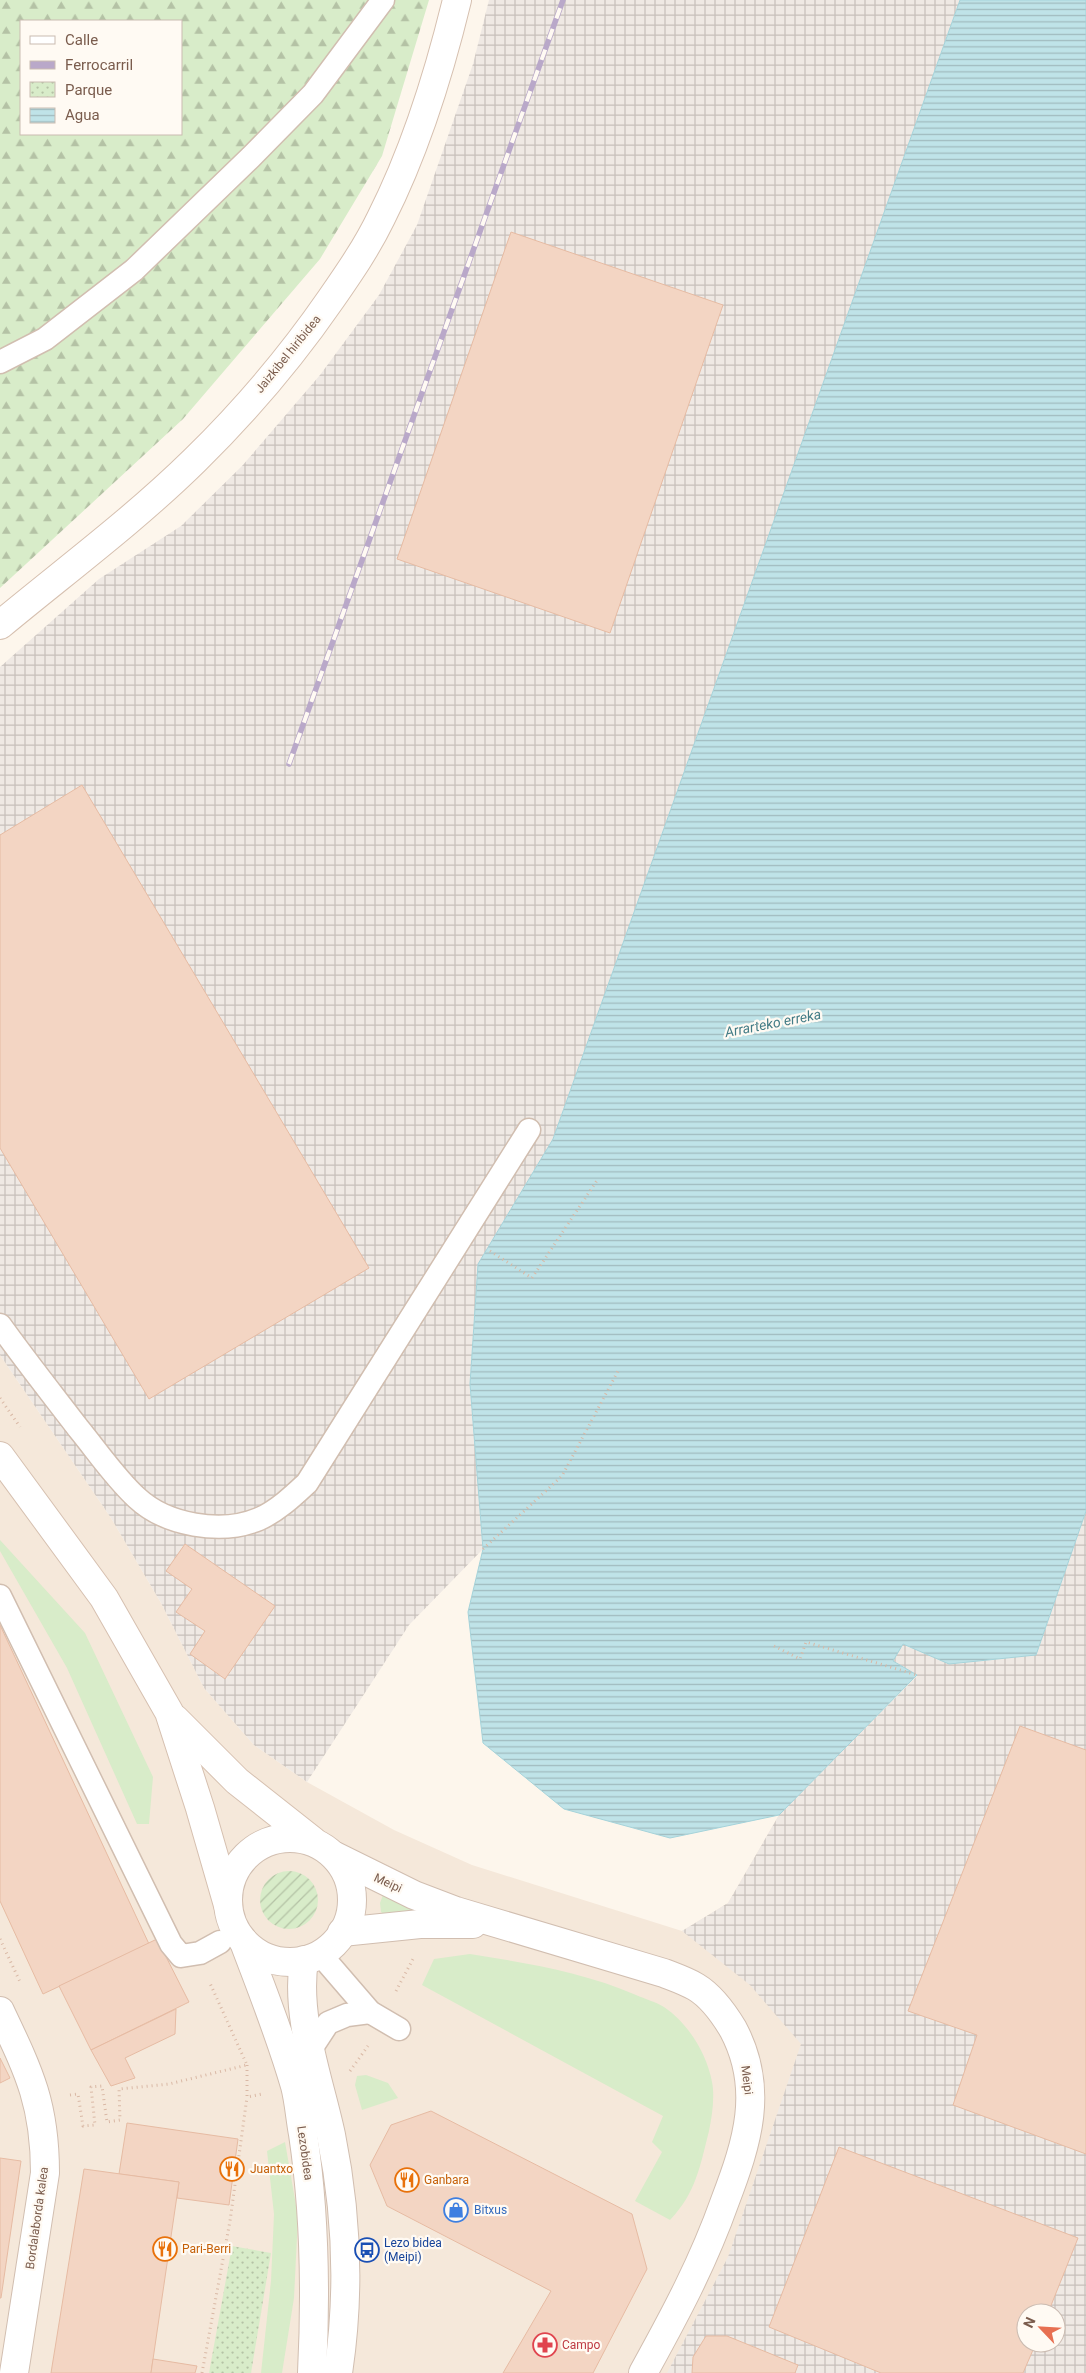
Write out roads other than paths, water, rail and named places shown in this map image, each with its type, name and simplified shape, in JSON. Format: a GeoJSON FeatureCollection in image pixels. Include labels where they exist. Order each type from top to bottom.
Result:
{"type":"FeatureCollection","features":[{"type":"Feature","properties":{"kind":"street","name":"Jaizkibel hiribidea"},"geometry":{"type":"LineString","coordinates":[[0,626],[193,462],[238,416],[314,324],[360,255],[381,219],[405,167],[426,107],[457,0]]}},
{"type":"Feature","properties":{"kind":"street"},"geometry":{"type":"LineString","coordinates":[[0,1456],[104,1598],[169,1712],[200,1808],[228,1905],[233,1925],[232,1942],[272,1959],[288,1962],[312,1957],[333,1944],[342,1932],[350,1913],[352,1893],[346,1873],[335,1856],[313,1842],[237,1781],[169,1712]]}},
{"type":"Feature","properties":{"kind":"street"},"geometry":{"type":"LineString","coordinates":[[228,1905],[229,1884],[238,1865],[253,1850],[272,1840],[292,1838],[313,1842]]}},
{"type":"Feature","properties":{"kind":"street","name":"Meipi"},"geometry":{"type":"LineString","coordinates":[[335,1856],[414,1894],[500,1925],[664,1973],[697,1987],[724,2013],[741,2044],[750,2081],[750,2119],[742,2157],[710,2244],[690,2288],[643,2373]]}},
{"type":"Feature","properties":{"kind":"street","name":"Meipi"},"geometry":{"type":"LineString","coordinates":[[342,1932],[420,1924],[500,1925]]}},
{"type":"Feature","properties":{"kind":"street","name":"Lezobidea"},"geometry":{"type":"LineString","coordinates":[[232,1942],[278,2034],[295,2087],[304,2143],[314,2236],[315,2311],[312,2373]]}},
{"type":"Feature","properties":{"kind":"street"},"geometry":{"type":"LineString","coordinates":[[312,1957],[301,1986],[310,2049],[336,2168],[344,2235],[346,2288],[343,2340],[338,2373]]}},
{"type":"Feature","properties":{"kind":"street","name":"Bordalaborda kalea"},"geometry":{"type":"LineString","coordinates":[[0,2011],[27,2066],[36,2093],[45,2145],[45,2173],[14,2373]]}},
{"type":"Feature","properties":{"kind":"lane"},"geometry":{"type":"LineString","coordinates":[[0,362],[44,339],[134,270],[313,94],[383,0]]}},
{"type":"Feature","properties":{"kind":"lane"},"geometry":{"type":"LineString","coordinates":[[0,1325],[87,1439],[136,1497],[146,1506],[165,1516],[185,1522],[234,1526],[258,1520],[277,1509],[300,1489],[324,1458],[529,1130]]}},
{"type":"Feature","properties":{"kind":"lane"},"geometry":{"type":"LineString","coordinates":[[0,1596],[170,1944],[181,1956],[232,1942]]}},
{"type":"Feature","properties":{"kind":"lane"},"geometry":{"type":"LineString","coordinates":[[312,1957],[370,2012],[399,2029]]}},
{"type":"Feature","properties":{"kind":"lane"},"geometry":{"type":"LineString","coordinates":[[310,2049],[328,2022],[346,2015],[370,2012]]}},
{"type":"Feature","properties":{"kind":"water","name":"Arrarteko erreka"},"geometry":{"type":"Polygon","coordinates":[[[960,0],[1086,0],[1086,1511],[1036,1655],[949,1664],[903,1644],[893,1661],[917,1675],[779,1815],[670,1838],[564,1809],[483,1743],[468,1612],[483,1549],[470,1384],[478,1264],[553,1139],[960,0]]]}},
{"type":"Feature","properties":{"kind":"railway"},"geometry":{"type":"LineString","coordinates":[[289,764],[563,0]]}},
{"type":"Feature","properties":{"kind":"place","name":"Juantxo"},"geometry":{"type":"Point","coordinates":[232,2169]}},
{"type":"Feature","properties":{"kind":"place","name":"Ganbara"},"geometry":{"type":"Point","coordinates":[407,2180]}},
{"type":"Feature","properties":{"kind":"place","name":"Bitxus"},"geometry":{"type":"Point","coordinates":[456,2210]}},
{"type":"Feature","properties":{"kind":"place","name":"Pari-Berri"},"geometry":{"type":"Point","coordinates":[165,2249]}},
{"type":"Feature","properties":{"kind":"place","name":"Lezo bidea (Meipi)"},"geometry":{"type":"Point","coordinates":[367,2250]}},
{"type":"Feature","properties":{"kind":"place","name":"Campo"},"geometry":{"type":"Point","coordinates":[545,2345]}}]}
